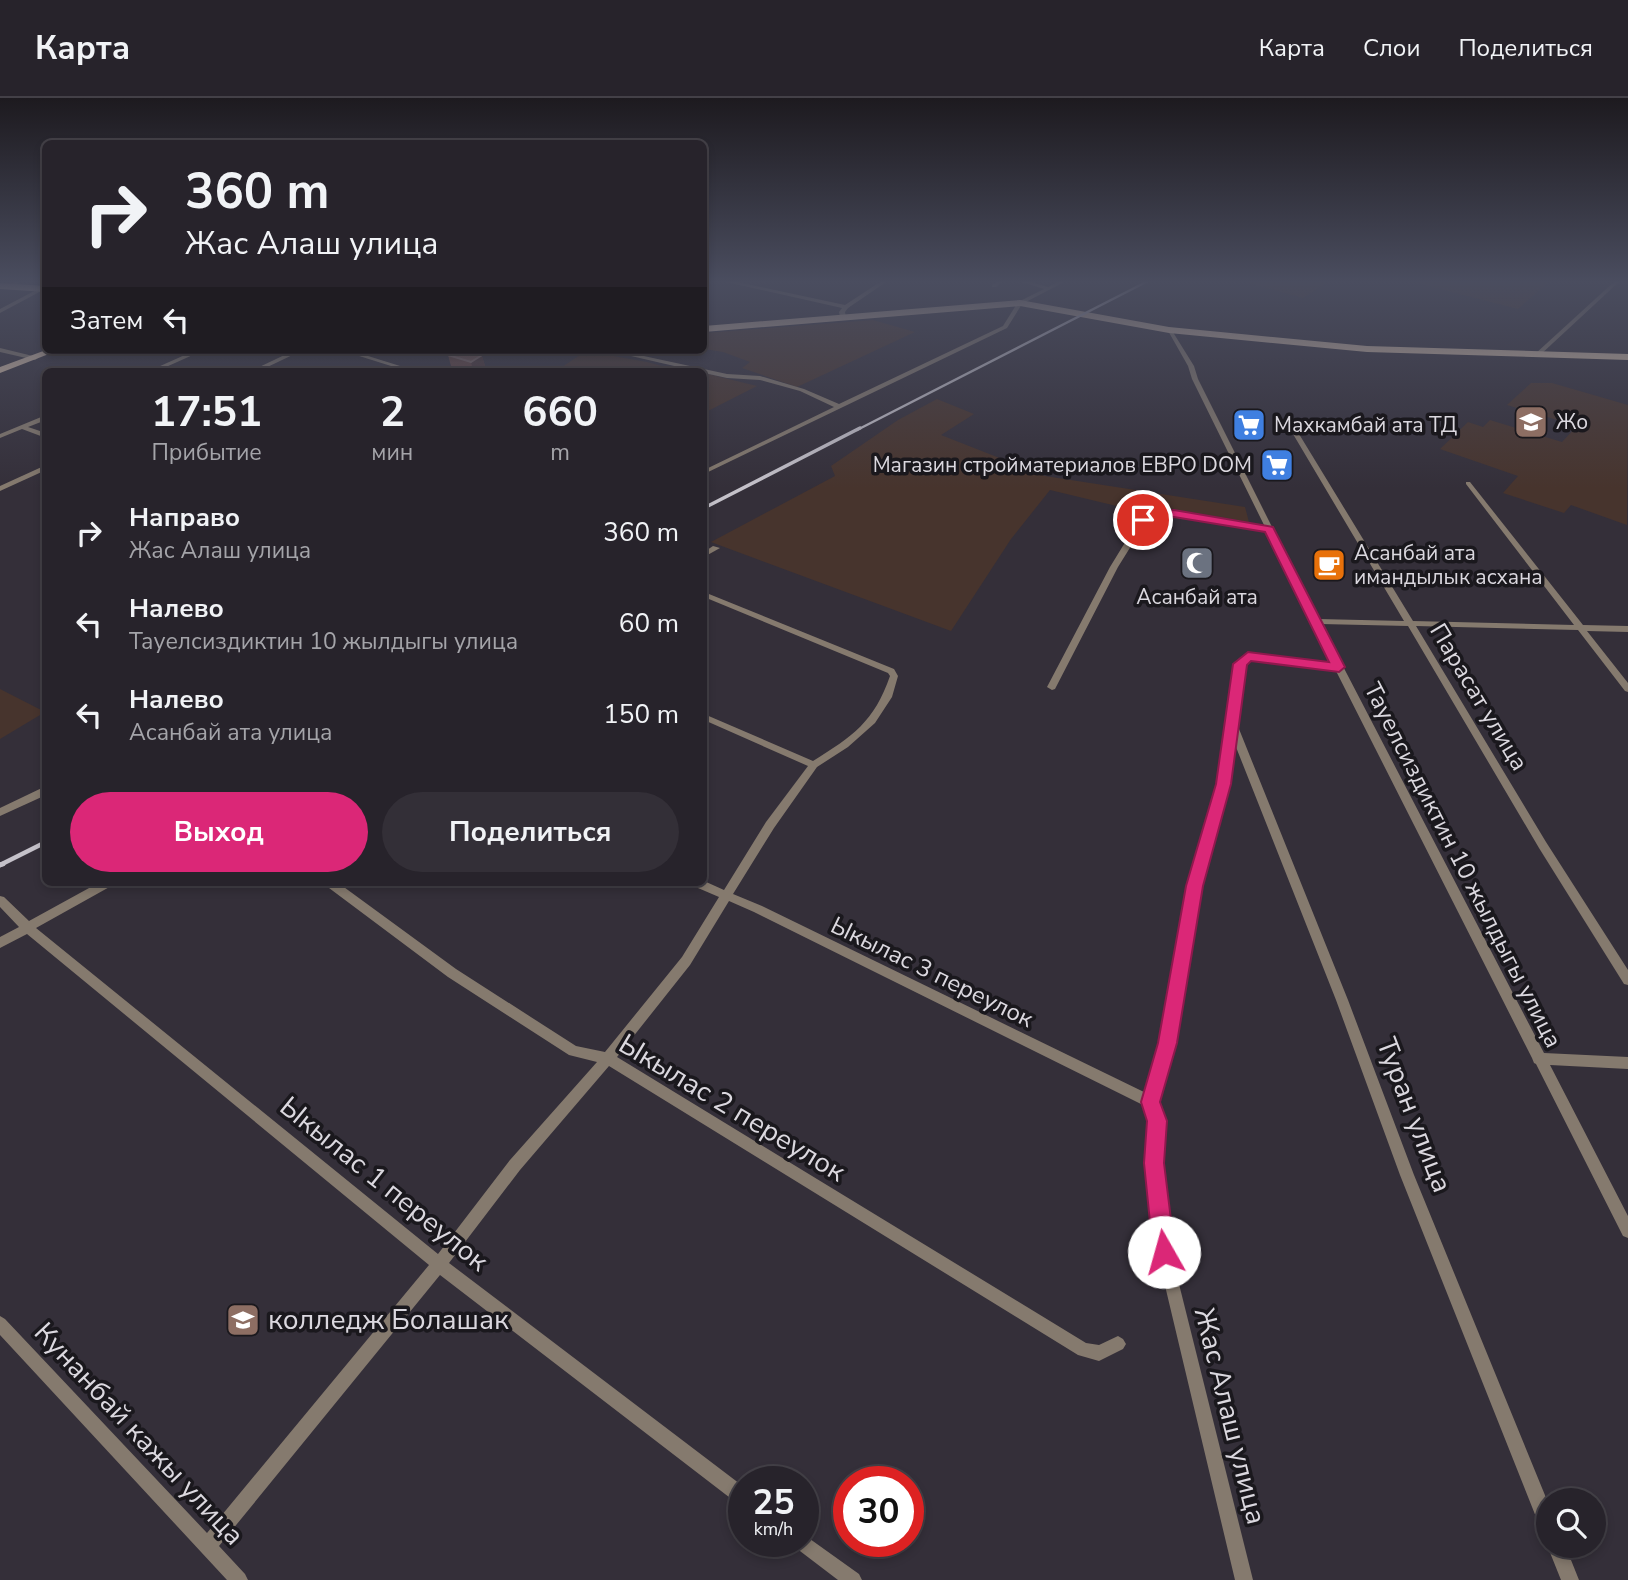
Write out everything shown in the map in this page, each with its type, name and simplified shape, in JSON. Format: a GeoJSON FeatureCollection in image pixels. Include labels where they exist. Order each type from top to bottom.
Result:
{"type":"FeatureCollection","features":[{"type":"Feature","properties":{"kind":"main road"},"geometry":{"type":"LineString","coordinates":[[1372,349],[1628,357]]}},
{"type":"Feature","properties":{"kind":"main road"},"geometry":{"type":"LineString","coordinates":[[0,370],[44,354]]}},
{"type":"Feature","properties":{"kind":"street"},"geometry":{"type":"LineString","coordinates":[[707,471],[959,349]]}},
{"type":"Feature","properties":{"kind":"street","name":"Тауелсиздиктин 10 жылдыгы улица"},"geometry":{"type":"LineString","coordinates":[[1181,349],[1315,621],[1628,1231]]}},
{"type":"Feature","properties":{"kind":"street"},"geometry":{"type":"LineString","coordinates":[[1537,355],[1543,349]]}},
{"type":"Feature","properties":{"kind":"street"},"geometry":{"type":"LineString","coordinates":[[0,350],[35,358]]}},
{"type":"Feature","properties":{"kind":"street"},"geometry":{"type":"LineString","coordinates":[[159,368],[192,354]]}},
{"type":"Feature","properties":{"kind":"street"},"geometry":{"type":"LineString","coordinates":[[261,368],[291,354]]}},
{"type":"Feature","properties":{"kind":"street"},"geometry":{"type":"LineString","coordinates":[[356,354],[403,368]]}},
{"type":"Feature","properties":{"kind":"street"},"geometry":{"type":"LineString","coordinates":[[626,354],[690,368]]}},
{"type":"Feature","properties":{"kind":"street"},"geometry":{"type":"LineString","coordinates":[[707,372],[760,378],[802,390],[840,407]]}},
{"type":"Feature","properties":{"kind":"street"},"geometry":{"type":"LineString","coordinates":[[0,436],[42,419]]}},
{"type":"Feature","properties":{"kind":"street"},"geometry":{"type":"LineString","coordinates":[[23,427],[42,434]]}},
{"type":"Feature","properties":{"kind":"street","name":"Парасат улица"},"geometry":{"type":"LineString","coordinates":[[1296,434],[1356,528],[1581,911],[1628,980]]}},
{"type":"Feature","properties":{"kind":"street"},"geometry":{"type":"LineString","coordinates":[[0,489],[42,469]]}},
{"type":"Feature","properties":{"kind":"street"},"geometry":{"type":"LineString","coordinates":[[1468,483],[1628,689]]}},
{"type":"Feature","properties":{"kind":"street"},"geometry":{"type":"LineString","coordinates":[[1052,687],[1114,567],[1143,520],[1157,514],[1174,514],[1269,530]]}},
{"type":"Feature","properties":{"kind":"street"},"geometry":{"type":"LineString","coordinates":[[707,553],[716,548]]}},
{"type":"Feature","properties":{"kind":"street"},"geometry":{"type":"LineString","coordinates":[[208,1546],[440,1263],[515,1165],[608,1058],[686,961],[771,825],[814,765],[845,745],[872,721],[887,697],[893,673],[707,595]]}},
{"type":"Feature","properties":{"kind":"street"},"geometry":{"type":"LineString","coordinates":[[1315,621],[1628,629]]}},
{"type":"Feature","properties":{"kind":"street","name":"Жас Алаш улица"},"geometry":{"type":"LineString","coordinates":[[1244,1580],[1164,1252],[1154,1163],[1157,1121],[1150,1102],[1167,1043],[1195,886],[1224,784],[1240,664],[1248,656],[1339,667]]}},
{"type":"Feature","properties":{"kind":"street"},"geometry":{"type":"LineString","coordinates":[[707,718],[814,765]]}},
{"type":"Feature","properties":{"kind":"street","name":"Туран улица"},"geometry":{"type":"LineString","coordinates":[[1231,722],[1536,1495]]}},
{"type":"Feature","properties":{"kind":"street"},"geometry":{"type":"LineString","coordinates":[[0,812],[42,792]]}},
{"type":"Feature","properties":{"kind":"street"},"geometry":{"type":"LineString","coordinates":[[0,943],[102,886]]}},
{"type":"Feature","properties":{"kind":"street","name":"Ыкылас 2 переулок"},"geometry":{"type":"LineString","coordinates":[[334,886],[452,973],[573,1051],[608,1058],[1083,1350],[1099,1353],[1118,1344]]}},
{"type":"Feature","properties":{"kind":"street","name":"Ыкылас 3 переулок"},"geometry":{"type":"LineString","coordinates":[[704,886],[1150,1102]]}},
{"type":"Feature","properties":{"kind":"street","name":"Ыкылас 1 переулок"},"geometry":{"type":"LineString","coordinates":[[0,900],[27,927],[474,1293],[728,1486]]}},
{"type":"Feature","properties":{"kind":"street"},"geometry":{"type":"LineString","coordinates":[[1538,1059],[1628,1063]]}},
{"type":"Feature","properties":{"kind":"street","name":"Кунанбай кажы улица"},"geometry":{"type":"LineString","coordinates":[[0,1324],[239,1580]]}},
{"type":"Feature","properties":{"kind":"street"},"geometry":{"type":"LineString","coordinates":[[819,1555],[853,1580]]}},
{"type":"Feature","properties":{"kind":"street"},"geometry":{"type":"LineString","coordinates":[[1561,1558],[1570,1580]]}},
{"type":"Feature","properties":{"kind":"shaded area"},"geometry":{"type":"Polygon","coordinates":[[[707,349],[878,349],[797,387],[742,368],[750,362],[707,349]]]}},
{"type":"Feature","properties":{"kind":"shaded area"},"geometry":{"type":"Polygon","coordinates":[[[582,354],[603,354],[670,368],[560,368],[582,354]]]}},
{"type":"Feature","properties":{"kind":"shaded area"},"geometry":{"type":"Polygon","coordinates":[[[707,374],[757,386],[707,411],[707,374]]]}},
{"type":"Feature","properties":{"kind":"shaded area"},"geometry":{"type":"Polygon","coordinates":[[[1531,383],[1552,383],[1628,405],[1627,525],[1571,505],[1564,513],[1503,493],[1518,476],[1440,449],[1468,422],[1483,427],[1490,420],[1562,442],[1577,426],[1507,405],[1531,383]]]}},
{"type":"Feature","properties":{"kind":"shaded area"},"geometry":{"type":"Polygon","coordinates":[[[937,399],[974,414],[941,435],[1045,476],[1245,507],[1249,522],[1156,506],[1129,509],[1050,490],[1011,539],[951,631],[711,542],[835,476],[831,466],[898,420],[937,399]]]}},
{"type":"Feature","properties":{"kind":"shaded area"},"geometry":{"type":"Polygon","coordinates":[[[0,689],[42,710],[42,714],[0,739],[0,689]]]}},
{"type":"Feature","properties":{"kind":"building"},"geometry":{"type":"Polygon","coordinates":[[[479,354],[482,355],[471,362],[448,355],[479,354]]]}},
{"type":"Feature","properties":{"kind":"railway"},"geometry":{"type":"LineString","coordinates":[[857,430],[1015,349]]}},
{"type":"Feature","properties":{"kind":"railway"},"geometry":{"type":"LineString","coordinates":[[707,506],[860,428]]}},
{"type":"Feature","properties":{"kind":"railway"},"geometry":{"type":"LineString","coordinates":[[3,864],[0,865],[42,844]]}},
{"type":"Feature","properties":{"kind":"place","name":"Жо"},"geometry":{"type":"Point","coordinates":[1531,422]}},
{"type":"Feature","properties":{"kind":"place","name":"Махкамбай ата ТД"},"geometry":{"type":"Point","coordinates":[1249,425]}},
{"type":"Feature","properties":{"kind":"place","name":"Магазин стройматериалов ЕВРО DOM"},"geometry":{"type":"Point","coordinates":[1277,465]}},
{"type":"Feature","properties":{"kind":"place","name":"Асанбай ата"},"geometry":{"type":"Point","coordinates":[1197,563]}},
{"type":"Feature","properties":{"kind":"place","name":"Асанбай ата имандылык асхана"},"geometry":{"type":"Point","coordinates":[1329,565]}},
{"type":"Feature","properties":{"kind":"place","name":"колледж Болашак"},"geometry":{"type":"Point","coordinates":[243,1320]}},
{"type":"Feature","properties":{"kind":"route"},"geometry":{"type":"LineString","coordinates":[[1143,520],[1157,514],[1174,514],[1269,530],[1339,667],[1248,656],[1240,664],[1224,784],[1195,886],[1167,1043],[1150,1102],[1157,1121],[1154,1163],[1164,1252]]}}]}
